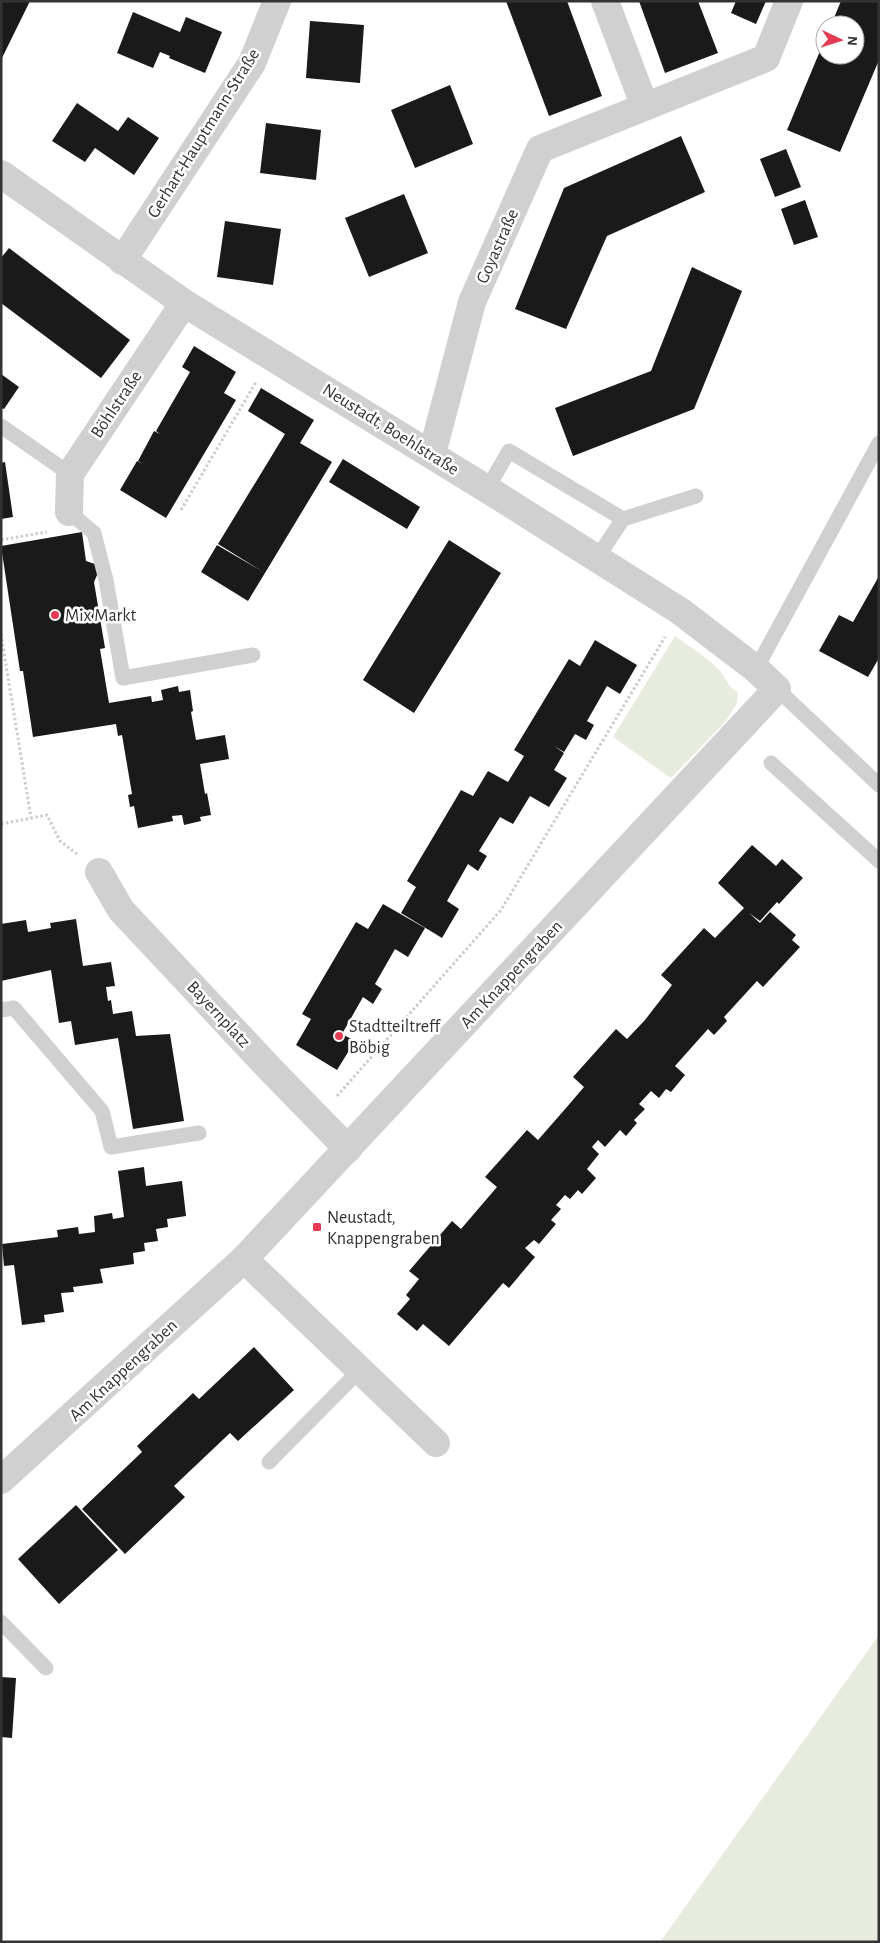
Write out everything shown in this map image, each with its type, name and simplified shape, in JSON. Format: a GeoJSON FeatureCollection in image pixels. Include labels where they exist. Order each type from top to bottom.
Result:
{"type":"FeatureCollection","features":[{"type":"Feature","properties":{"kind":"street","name":"Gerhart-Hauptmann-Straße"},"geometry":{"type":"LineString","coordinates":[[122,261],[252,63],[277,1]]}},
{"type":"Feature","properties":{"kind":"street"},"geometry":{"type":"LineString","coordinates":[[605,1],[645,107]]}},
{"type":"Feature","properties":{"kind":"street","name":"Goyastraße"},"geometry":{"type":"LineString","coordinates":[[432,454],[472,302],[540,149],[766,58],[789,1]]}},
{"type":"Feature","properties":{"kind":"street","name":"Neustadt, Boehlstraße"},"geometry":{"type":"LineString","coordinates":[[1,174],[184,303],[432,454],[680,611],[756,669],[777,689]]}},
{"type":"Feature","properties":{"kind":"street","name":"Böhlstraße"},"geometry":{"type":"LineString","coordinates":[[70,474],[184,303]]}},
{"type":"Feature","properties":{"kind":"street"},"geometry":{"type":"LineString","coordinates":[[69,512],[70,474]]}},
{"type":"Feature","properties":{"kind":"street","name":"Am Knappengraben"},"geometry":{"type":"LineString","coordinates":[[1,1480],[244,1259],[777,689]]}},
{"type":"Feature","properties":{"kind":"street","name":"Bayernplatz"},"geometry":{"type":"LineString","coordinates":[[99,872],[121,910],[348,1149]]}},
{"type":"Feature","properties":{"kind":"street"},"geometry":{"type":"LineString","coordinates":[[244,1259],[436,1443]]}},
{"type":"Feature","properties":{"kind":"lane"},"geometry":{"type":"LineString","coordinates":[[1,426],[70,474]]}},
{"type":"Feature","properties":{"kind":"lane"},"geometry":{"type":"LineString","coordinates":[[756,669],[879,443]]}},
{"type":"Feature","properties":{"kind":"lane"},"geometry":{"type":"LineString","coordinates":[[487,489],[509,451],[623,519]]}},
{"type":"Feature","properties":{"kind":"lane"},"geometry":{"type":"LineString","coordinates":[[598,558],[623,519],[696,496]]}},
{"type":"Feature","properties":{"kind":"lane"},"geometry":{"type":"LineString","coordinates":[[69,512],[94,533],[106,580],[123,678],[253,655]]}},
{"type":"Feature","properties":{"kind":"lane"},"geometry":{"type":"LineString","coordinates":[[777,689],[879,785]]}},
{"type":"Feature","properties":{"kind":"lane"},"geometry":{"type":"LineString","coordinates":[[771,763],[879,861]]}},
{"type":"Feature","properties":{"kind":"lane"},"geometry":{"type":"LineString","coordinates":[[1,1010],[14,1008],[102,1111],[111,1147],[199,1133]]}},
{"type":"Feature","properties":{"kind":"lane"},"geometry":{"type":"LineString","coordinates":[[269,1462],[360,1370]]}},
{"type":"Feature","properties":{"kind":"lane"},"geometry":{"type":"LineString","coordinates":[[1,1622],[46,1668]]}},
{"type":"Feature","properties":{"kind":"path"},"geometry":{"type":"LineString","coordinates":[[181,510],[271,356]]}},
{"type":"Feature","properties":{"kind":"path"},"geometry":{"type":"LineString","coordinates":[[1,540],[58,530],[69,512]]}},
{"type":"Feature","properties":{"kind":"path"},"geometry":{"type":"LineString","coordinates":[[318,1118],[501,910],[680,611]]}},
{"type":"Feature","properties":{"kind":"path"},"geometry":{"type":"LineString","coordinates":[[1,634],[31,818]]}},
{"type":"Feature","properties":{"kind":"path"},"geometry":{"type":"LineString","coordinates":[[1,824],[47,815],[60,841],[99,872]]}},
{"type":"Feature","properties":{"kind":"shaded area"},"geometry":{"type":"Polygon","coordinates":[[[675,636],[715,666],[730,686],[738,692],[737,703],[726,721],[671,778],[613,737],[675,636]]]}},
{"type":"Feature","properties":{"kind":"shaded area"},"geometry":{"type":"Polygon","coordinates":[[[879,1635],[879,1942],[660,1942],[879,1635]]]}},
{"type":"Feature","properties":{"kind":"building"},"geometry":{"type":"Polygon","coordinates":[[[1,1],[30,1],[1,60],[1,1]]]}},
{"type":"Feature","properties":{"kind":"building"},"geometry":{"type":"Polygon","coordinates":[[[506,1],[567,1],[602,96],[549,116],[506,1]]]}},
{"type":"Feature","properties":{"kind":"building"},"geometry":{"type":"Polygon","coordinates":[[[639,1],[698,1],[718,53],[665,73],[639,1]]]}},
{"type":"Feature","properties":{"kind":"building"},"geometry":{"type":"Polygon","coordinates":[[[736,1],[766,1],[756,24],[731,13],[736,1]]]}},
{"type":"Feature","properties":{"kind":"building"},"geometry":{"type":"Polygon","coordinates":[[[841,1],[879,1],[879,60],[840,152],[787,130],[815,63],[815,65],[865,65],[865,15],[835,15],[841,1]]]}},
{"type":"Feature","properties":{"kind":"building"},"geometry":{"type":"Polygon","coordinates":[[[133,12],[180,32],[186,17],[222,32],[205,73],[169,58],[170,56],[160,52],[153,68],[117,53],[133,12]]]}},
{"type":"Feature","properties":{"kind":"building"},"geometry":{"type":"Polygon","coordinates":[[[310,21],[364,25],[360,83],[306,78],[310,21]]]}},
{"type":"Feature","properties":{"kind":"building"},"geometry":{"type":"Polygon","coordinates":[[[450,85],[473,144],[415,168],[391,110],[450,85]]]}},
{"type":"Feature","properties":{"kind":"building"},"geometry":{"type":"Polygon","coordinates":[[[77,103],[118,131],[128,117],[159,138],[134,175],[95,148],[85,162],[52,141],[77,103]]]}},
{"type":"Feature","properties":{"kind":"building"},"geometry":{"type":"Polygon","coordinates":[[[266,123],[321,130],[316,180],[260,173],[266,123]]]}},
{"type":"Feature","properties":{"kind":"building"},"geometry":{"type":"Polygon","coordinates":[[[681,136],[705,192],[607,236],[566,329],[515,309],[564,188],[681,136]]]}},
{"type":"Feature","properties":{"kind":"building"},"geometry":{"type":"Polygon","coordinates":[[[786,149],[801,187],[775,197],[760,159],[786,149]]]}},
{"type":"Feature","properties":{"kind":"building"},"geometry":{"type":"Polygon","coordinates":[[[404,194],[428,253],[369,277],[345,218],[404,194]]]}},
{"type":"Feature","properties":{"kind":"building"},"geometry":{"type":"Polygon","coordinates":[[[805,200],[818,237],[794,245],[781,209],[805,200]]]}},
{"type":"Feature","properties":{"kind":"building"},"geometry":{"type":"Polygon","coordinates":[[[225,221],[281,229],[273,285],[217,277],[225,221]]]}},
{"type":"Feature","properties":{"kind":"building"},"geometry":{"type":"Polygon","coordinates":[[[9,248],[130,340],[101,378],[1,303],[1,258],[9,248]]]}},
{"type":"Feature","properties":{"kind":"building"},"geometry":{"type":"Polygon","coordinates":[[[692,267],[742,291],[694,409],[573,456],[555,408],[651,371],[692,267]]]}},
{"type":"Feature","properties":{"kind":"building"},"geometry":{"type":"Polygon","coordinates":[[[194,346],[236,372],[224,393],[236,400],[166,518],[120,490],[137,461],[143,464],[138,461],[154,431],[160,434],[156,431],[190,372],[182,367],[194,346]]]}},
{"type":"Feature","properties":{"kind":"building"},"geometry":{"type":"Polygon","coordinates":[[[1,374],[19,387],[4,409],[1,408],[1,374]]]}},
{"type":"Feature","properties":{"kind":"building"},"geometry":{"type":"Polygon","coordinates":[[[261,388],[314,420],[300,443],[332,462],[265,573],[218,544],[285,434],[248,411],[261,388]]]}},
{"type":"Feature","properties":{"kind":"building"},"geometry":{"type":"Polygon","coordinates":[[[343,459],[420,507],[407,529],[329,482],[343,459]]]}},
{"type":"Feature","properties":{"kind":"building"},"geometry":{"type":"Polygon","coordinates":[[[5,462],[13,517],[1,519],[1,463],[5,462]]]}},
{"type":"Feature","properties":{"kind":"building","name":"Mix Markt"},"geometry":{"type":"Polygon","coordinates":[[[82,532],[86,561],[101,566],[94,582],[105,648],[100,649],[109,703],[151,696],[152,702],[163,700],[161,690],[178,686],[179,692],[190,690],[193,711],[191,712],[196,740],[225,735],[229,759],[200,764],[211,815],[200,817],[201,821],[184,825],[182,815],[172,816],[173,821],[138,828],[134,806],[130,807],[128,795],[132,794],[122,735],[118,736],[116,724],[33,737],[23,671],[20,671],[1,546],[82,532]]]}},
{"type":"Feature","properties":{"kind":"building"},"geometry":{"type":"Polygon","coordinates":[[[449,540],[501,573],[414,713],[363,680],[449,540]]]}},
{"type":"Feature","properties":{"kind":"building"},"geometry":{"type":"Polygon","coordinates":[[[217,545],[265,573],[248,601],[201,572],[217,545]]]}},
{"type":"Feature","properties":{"kind":"building"},"geometry":{"type":"Polygon","coordinates":[[[879,576],[879,658],[868,677],[819,651],[839,615],[853,622],[879,576]]]}},
{"type":"Feature","properties":{"kind":"building"},"geometry":{"type":"Polygon","coordinates":[[[595,640],[637,665],[620,694],[607,686],[587,721],[594,725],[586,740],[575,734],[564,752],[554,746],[564,753],[554,770],[567,778],[549,807],[530,796],[513,824],[500,817],[479,851],[487,856],[478,871],[468,864],[447,901],[459,909],[442,938],[401,913],[416,887],[407,881],[461,790],[473,796],[488,771],[508,782],[524,756],[514,750],[569,659],[580,666],[595,640]]]}},
{"type":"Feature","properties":{"kind":"building"},"geometry":{"type":"Polygon","coordinates":[[[752,845],[776,866],[782,859],[803,878],[760,921],[749,913],[760,923],[770,912],[796,935],[792,940],[800,947],[763,987],[757,981],[724,1017],[727,1021],[714,1035],[708,1029],[675,1066],[685,1075],[671,1092],[666,1089],[659,1098],[651,1091],[639,1104],[645,1109],[634,1120],[637,1123],[626,1136],[620,1130],[605,1147],[598,1140],[592,1147],[599,1154],[587,1169],[596,1178],[582,1194],[578,1190],[570,1199],[565,1195],[556,1205],[561,1209],[551,1220],[556,1224],[539,1244],[534,1240],[525,1248],[535,1257],[509,1288],[503,1283],[449,1346],[423,1324],[417,1331],[397,1314],[410,1299],[406,1295],[419,1279],[409,1271],[452,1221],[461,1229],[497,1187],[485,1177],[527,1130],[538,1140],[584,1087],[573,1077],[616,1029],[627,1039],[645,1020],[672,985],[661,975],[704,928],[715,938],[744,908],[718,883],[752,845]]]}},
{"type":"Feature","properties":{"kind":"building"},"geometry":{"type":"Polygon","coordinates":[[[383,904],[425,928],[408,957],[395,949],[375,984],[382,989],[373,1004],[363,997],[342,1034],[355,1041],[337,1070],[296,1045],[311,1019],[302,1014],[356,922],[368,929],[383,904]]]}},
{"type":"Feature","properties":{"kind":"building"},"geometry":{"type":"Polygon","coordinates":[[[76,919],[83,966],[111,962],[115,986],[106,987],[108,1001],[111,1000],[113,1014],[132,1011],[136,1036],[170,1034],[184,1121],[133,1129],[118,1038],[75,1045],[71,1021],[59,1023],[51,970],[1,981],[1,924],[26,920],[28,932],[51,928],[50,923],[76,919]]]}},
{"type":"Feature","properties":{"kind":"building"},"geometry":{"type":"Polygon","coordinates":[[[144,1167],[146,1186],[182,1181],[186,1216],[167,1219],[168,1227],[156,1229],[158,1241],[144,1243],[145,1251],[133,1253],[134,1264],[100,1269],[103,1283],[73,1287],[74,1292],[61,1293],[64,1312],[44,1315],[45,1322],[22,1325],[14,1265],[4,1266],[2,1244],[58,1237],[57,1230],[78,1227],[79,1234],[95,1232],[94,1216],[112,1213],[113,1219],[124,1217],[118,1171],[144,1167]]]}},
{"type":"Feature","properties":{"kind":"building"},"geometry":{"type":"Polygon","coordinates":[[[254,1347],[294,1390],[238,1441],[230,1433],[174,1486],[185,1497],[125,1554],[82,1509],[142,1452],[137,1446],[193,1393],[199,1399],[254,1347]]]}},
{"type":"Feature","properties":{"kind":"building"},"geometry":{"type":"Polygon","coordinates":[[[76,1505],[118,1550],[59,1604],[18,1559],[76,1505]]]}},
{"type":"Feature","properties":{"kind":"building"},"geometry":{"type":"Polygon","coordinates":[[[1,1677],[16,1678],[12,1738],[1,1737],[1,1677]]]}},
{"type":"Feature","properties":{"kind":"place","name":"Mix Markt"},"geometry":{"type":"Point","coordinates":[55,615]}},
{"type":"Feature","properties":{"kind":"place","name":"Stadtteiltreff Böbig"},"geometry":{"type":"Point","coordinates":[339,1036]}},
{"type":"Feature","properties":{"kind":"place","name":"Neustadt, Knappengraben"},"geometry":{"type":"Point","coordinates":[317,1227]}}]}
